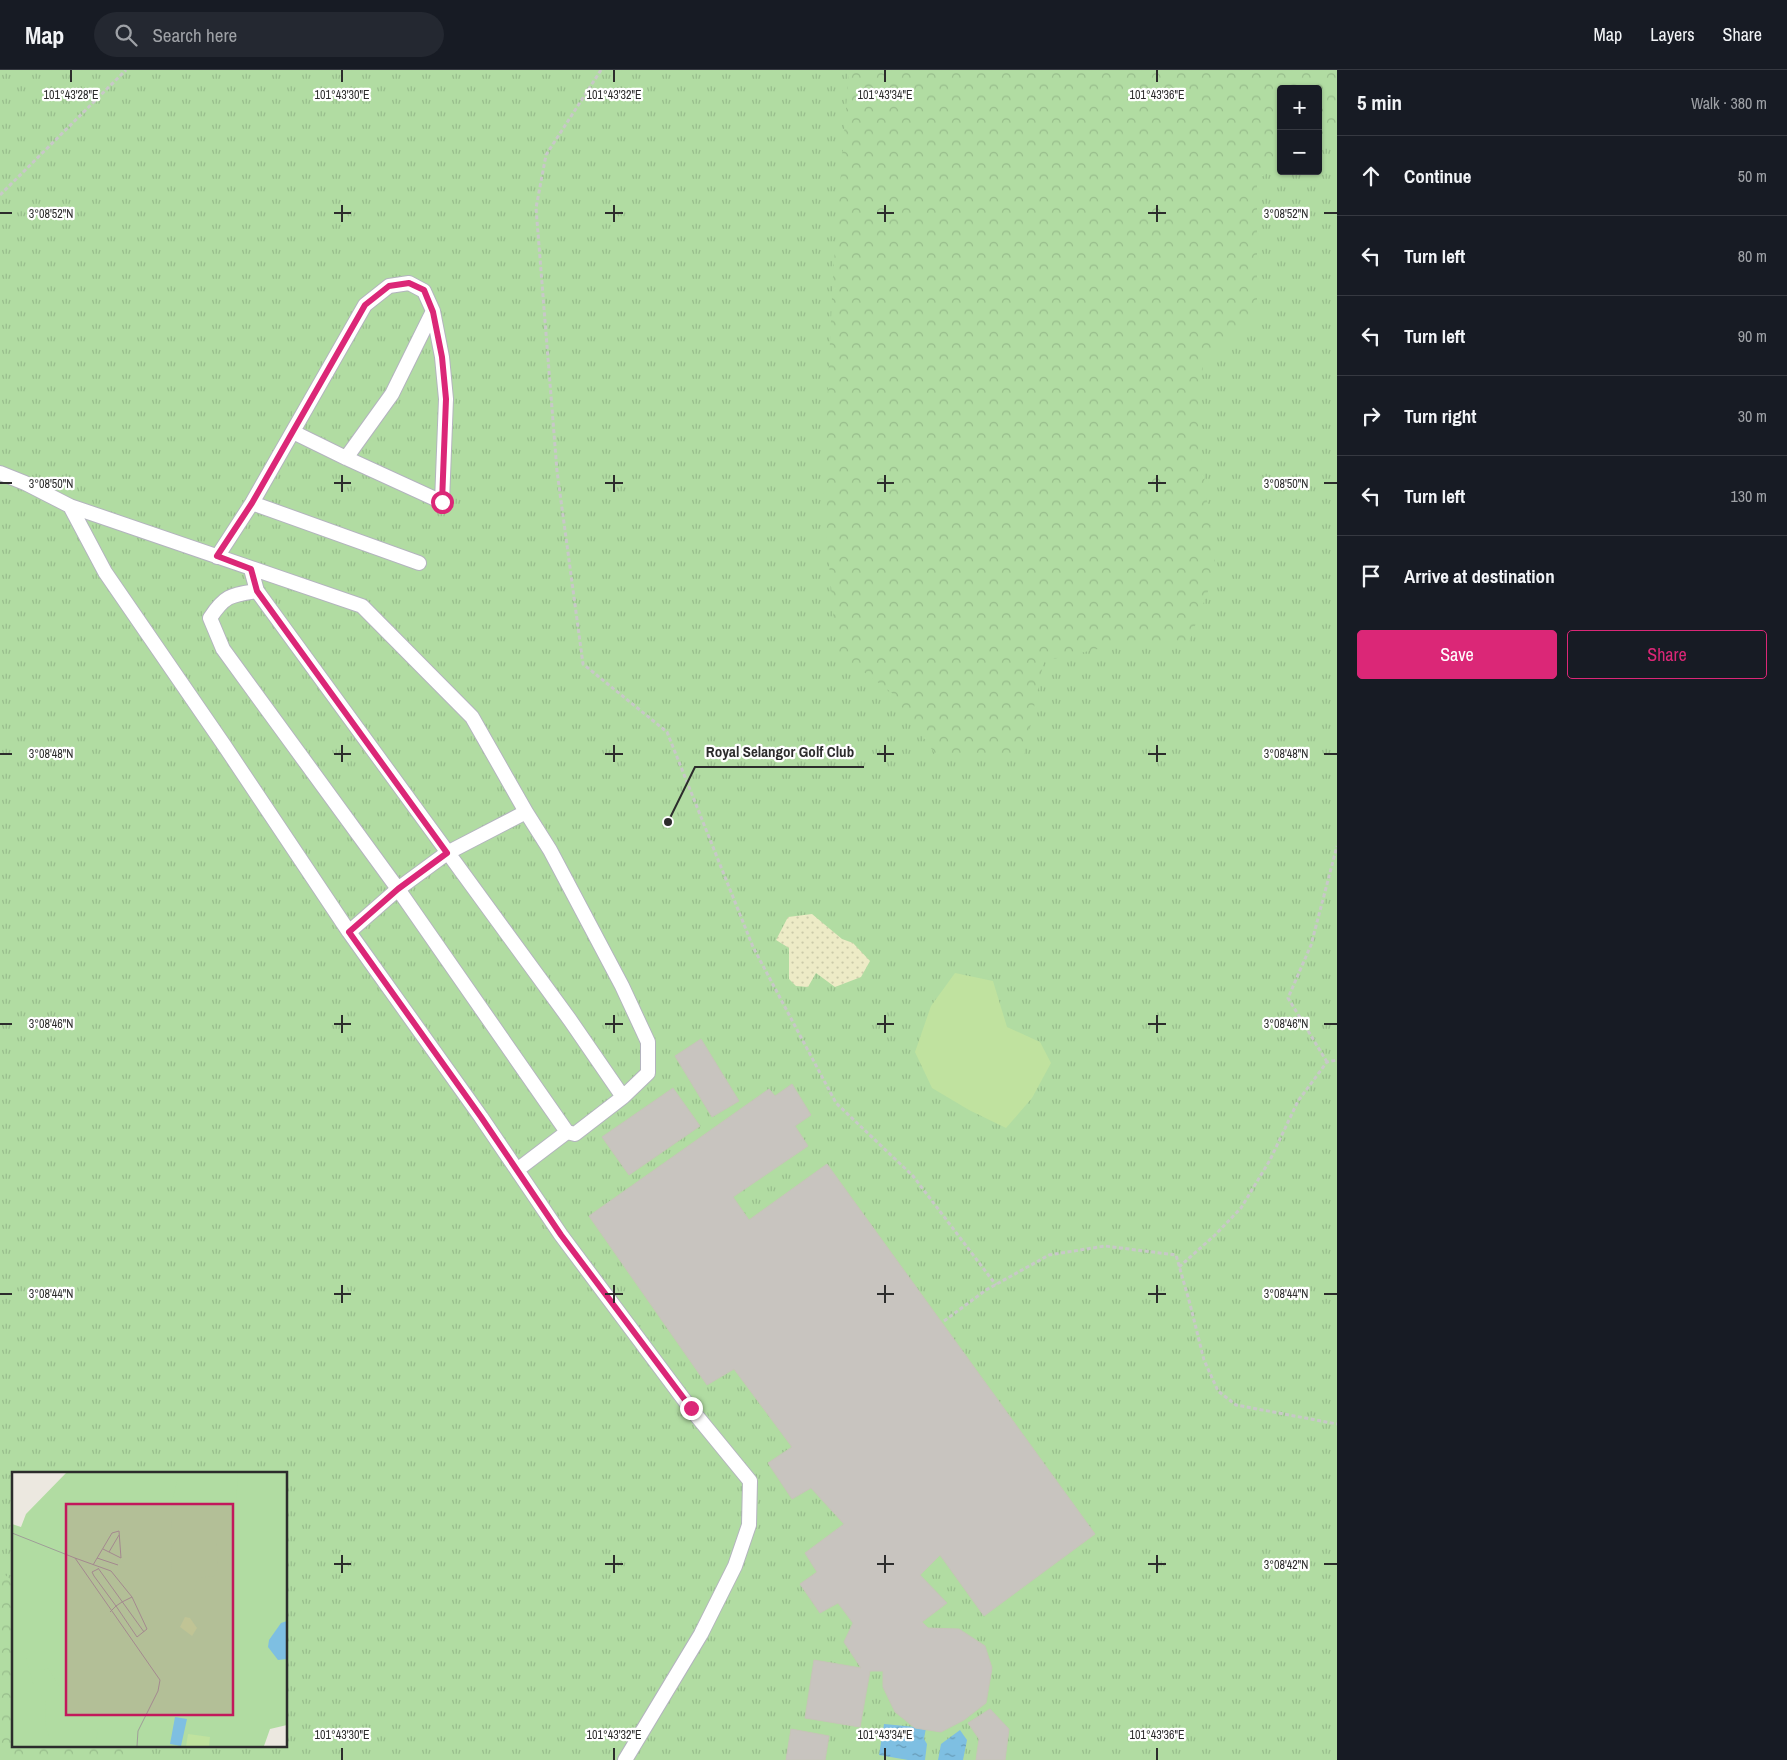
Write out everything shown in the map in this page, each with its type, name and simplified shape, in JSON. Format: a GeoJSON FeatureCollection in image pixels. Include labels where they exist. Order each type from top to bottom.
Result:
{"type":"FeatureCollection","features":[{"type":"Feature","properties":{"kind":"lane"},"geometry":{"type":"LineString","coordinates":[[217,556],[252,503],[365,305],[389,286],[409,283],[424,290],[433,312],[442,357],[446,399],[442,502],[293,432]]}},
{"type":"Feature","properties":{"kind":"lane"},"geometry":{"type":"LineString","coordinates":[[346,458],[392,394],[433,312]]}},
{"type":"Feature","properties":{"kind":"lane"},"geometry":{"type":"LineString","coordinates":[[0,474],[25,483],[70,506],[362,606],[472,717],[550,850],[622,986],[648,1042],[648,1074],[623,1097],[574,1134],[567,1132],[398,889],[223,649],[210,618],[221,602],[234,594],[257,591]]}},
{"type":"Feature","properties":{"kind":"lane"},"geometry":{"type":"LineString","coordinates":[[252,503],[419,563]]}},
{"type":"Feature","properties":{"kind":"lane"},"geometry":{"type":"LineString","coordinates":[[70,506],[105,572],[213,728],[349,932],[573,1251],[691,1408],[750,1482],[748,1525],[735,1566],[701,1634],[625,1760]]}},
{"type":"Feature","properties":{"kind":"lane"},"geometry":{"type":"LineString","coordinates":[[251,569],[257,591],[564,1012],[623,1097]]}},
{"type":"Feature","properties":{"kind":"lane"},"geometry":{"type":"LineString","coordinates":[[349,932],[398,889],[447,853],[526,812]]}},
{"type":"Feature","properties":{"kind":"lane"},"geometry":{"type":"LineString","coordinates":[[517,1170],[567,1132]]}},
{"type":"Feature","properties":{"kind":"path"},"geometry":{"type":"LineString","coordinates":[[0,195],[126,70]]}},
{"type":"Feature","properties":{"kind":"path"},"geometry":{"type":"LineString","coordinates":[[601,70],[546,155],[536,208],[557,472],[583,664],[667,732],[753,946],[836,1103],[913,1176],[996,1284]]}},
{"type":"Feature","properties":{"kind":"path"},"geometry":{"type":"LineString","coordinates":[[1327,1062],[1288,998],[1311,945],[1337,846]]}},
{"type":"Feature","properties":{"kind":"path"},"geometry":{"type":"LineString","coordinates":[[1179,1267],[1215,1235],[1241,1208],[1270,1160],[1298,1101],[1327,1062],[1337,1060]]}},
{"type":"Feature","properties":{"kind":"path"},"geometry":{"type":"LineString","coordinates":[[944,1322],[986,1290],[1049,1255],[1105,1246],[1176,1255],[1204,1360],[1218,1390],[1236,1405],[1337,1424]]}},
{"type":"Feature","properties":{"kind":"green space"},"geometry":{"type":"Polygon","coordinates":[[[0,70],[1337,70],[1337,1760],[0,1760],[0,70]]]}},
{"type":"Feature","properties":{"kind":"green space"},"geometry":{"type":"Polygon","coordinates":[[[849,70],[1337,70],[1337,121],[1335,126],[1322,134],[1322,85],[1277,85],[1277,167],[1257,180],[1257,316],[1203,363],[1198,430],[1216,570],[1187,647],[1125,643],[1044,661],[1023,758],[938,758],[892,693],[837,652],[823,498],[833,275],[849,70]]]}},
{"type":"Feature","properties":{"kind":"green space"},"geometry":{"type":"Polygon","coordinates":[[[955,973],[993,981],[1007,1027],[1040,1042],[1051,1063],[1032,1098],[1006,1128],[969,1110],[932,1088],[915,1052],[931,1006],[955,973]]]}},
{"type":"Feature","properties":{"kind":"green space"},"geometry":{"type":"Polygon","coordinates":[[[0,1571],[12,1580],[12,1748],[129,1748],[140,1760],[0,1760],[0,1571]]]}},
{"type":"Feature","properties":{"kind":"sand"},"geometry":{"type":"Polygon","coordinates":[[[812,914],[842,939],[853,943],[870,961],[861,977],[835,987],[816,973],[808,987],[796,986],[789,979],[789,948],[776,940],[788,917],[812,914]]]}},
{"type":"Feature","properties":{"kind":"water"},"geometry":{"type":"Polygon","coordinates":[[[884,1724],[926,1728],[924,1739],[927,1744],[925,1760],[908,1760],[879,1755],[884,1724]]]}},
{"type":"Feature","properties":{"kind":"water"},"geometry":{"type":"Polygon","coordinates":[[[960,1730],[967,1740],[963,1760],[938,1760],[941,1744],[960,1730]]]}},
{"type":"Feature","properties":{"kind":"building"},"geometry":{"type":"Polygon","coordinates":[[[701,1039],[739,1101],[712,1117],[675,1056],[701,1039]]]}},
{"type":"Feature","properties":{"kind":"building"},"geometry":{"type":"Polygon","coordinates":[[[792,1084],[811,1115],[795,1126],[808,1146],[733,1197],[749,1220],[827,1164],[1095,1534],[984,1616],[940,1555],[920,1575],[947,1603],[922,1622],[928,1628],[959,1629],[985,1646],[992,1668],[986,1703],[964,1720],[941,1732],[915,1728],[895,1712],[883,1687],[883,1671],[870,1671],[860,1727],[805,1718],[814,1660],[861,1668],[844,1642],[853,1623],[838,1603],[820,1613],[800,1584],[817,1572],[805,1553],[844,1524],[811,1488],[792,1499],[768,1463],[792,1447],[734,1369],[707,1385],[589,1216],[769,1089],[775,1096],[792,1084]]]}},
{"type":"Feature","properties":{"kind":"building"},"geometry":{"type":"Polygon","coordinates":[[[673,1088],[700,1126],[629,1175],[602,1137],[673,1088]]]}},
{"type":"Feature","properties":{"kind":"building"},"geometry":{"type":"Polygon","coordinates":[[[990,1709],[1009,1729],[1005,1760],[976,1760],[979,1739],[968,1723],[990,1709]]]}},
{"type":"Feature","properties":{"kind":"building"},"geometry":{"type":"Polygon","coordinates":[[[791,1729],[829,1736],[825,1760],[786,1760],[791,1729]]]}},
{"type":"Feature","properties":{"kind":"place","name":"Royal Selangor Golf Club"},"geometry":{"type":"Point","coordinates":[668,822]}},
{"type":"Feature","properties":{"kind":"route"},"geometry":{"type":"LineString","coordinates":[[442,502],[446,399],[442,357],[433,312],[424,290],[409,283],[389,286],[365,305],[252,503],[217,556],[251,569],[257,591],[447,853],[398,889],[349,932],[481,1117],[561,1235],[691,1408]]}}]}
